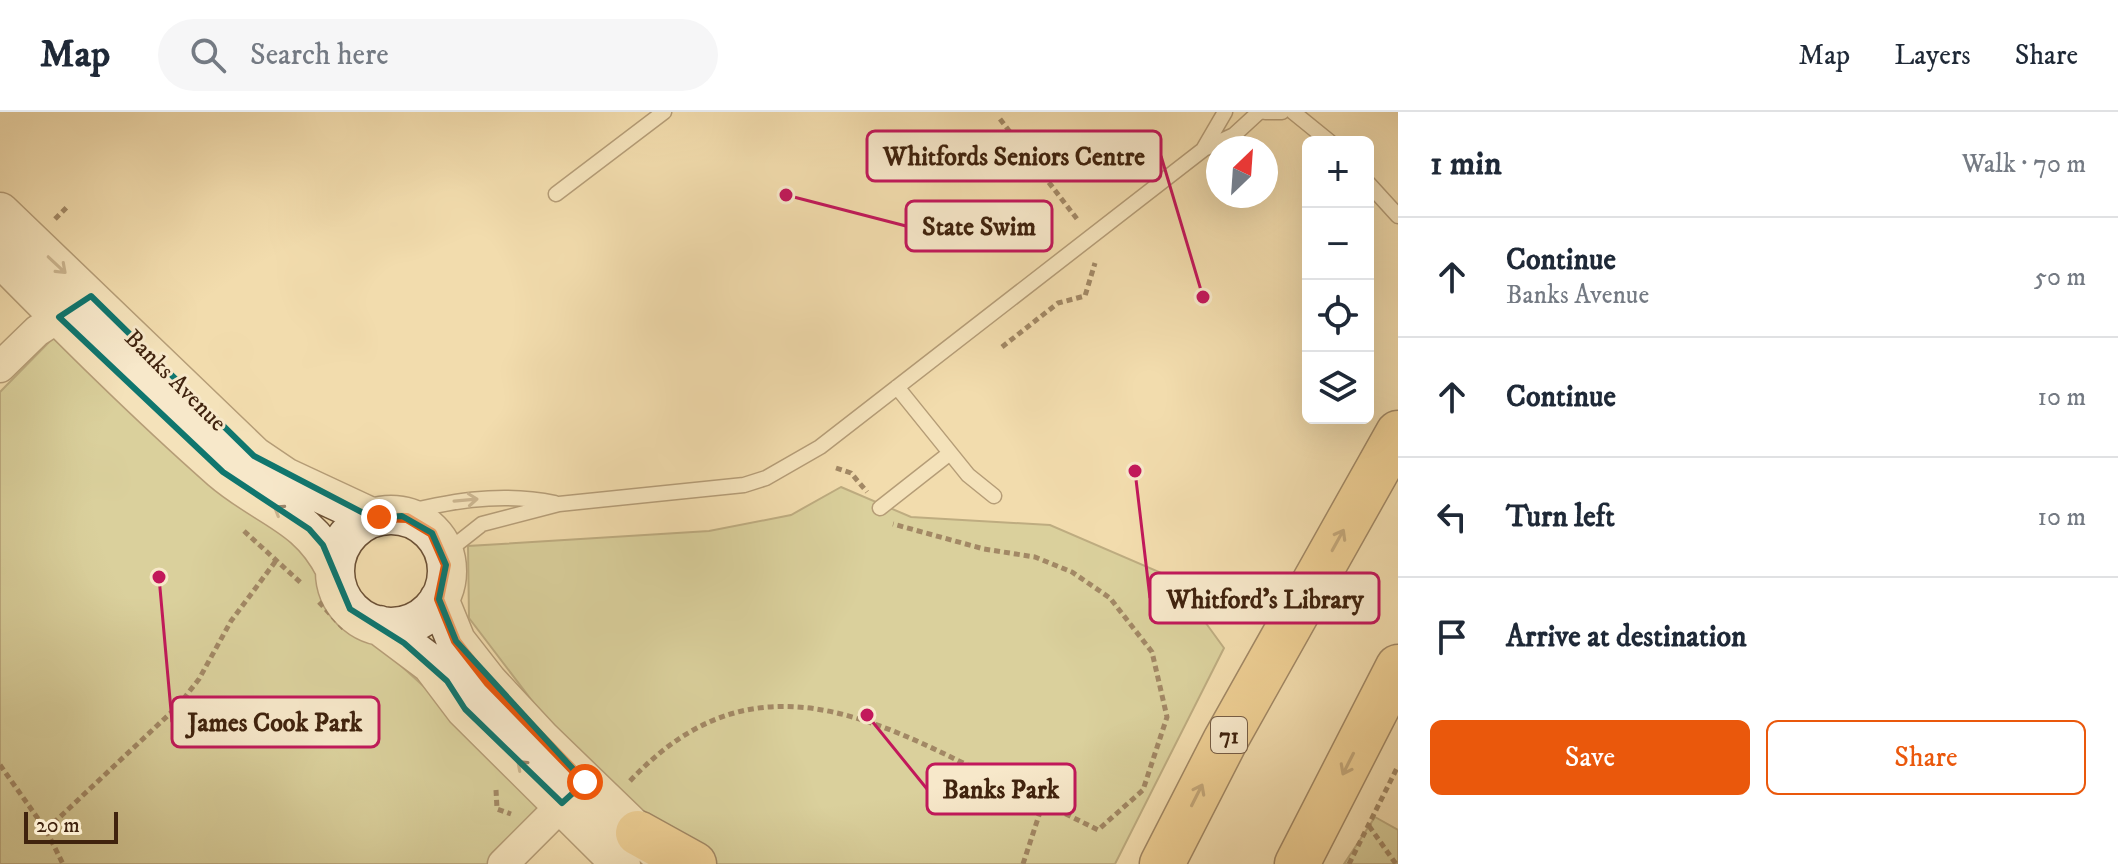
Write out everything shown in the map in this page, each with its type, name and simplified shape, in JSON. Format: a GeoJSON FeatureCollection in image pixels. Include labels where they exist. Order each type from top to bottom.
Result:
{"type":"FeatureCollection","features":[{"type":"Feature","properties":{"kind":"highway","name":"71"},"geometry":{"type":"LineString","coordinates":[[1162,864],[1225,741],[1398,433]]}},
{"type":"Feature","properties":{"kind":"highway"},"geometry":{"type":"LineString","coordinates":[[1297,864],[1398,667]]}},
{"type":"Feature","properties":{"kind":"highway"},"geometry":{"type":"LineString","coordinates":[[629,848],[694,864]]}},
{"type":"Feature","properties":{"kind":"street","name":"Banks Avenue"},"geometry":{"type":"LineString","coordinates":[[0,212],[91,296],[254,456],[285,477],[382,517]]}},
{"type":"Feature","properties":{"kind":"street","name":"Banks Avenue"},"geometry":{"type":"LineString","coordinates":[[0,257],[223,472],[309,529],[323,545],[335,569]]}},
{"type":"Feature","properties":{"kind":"street"},"geometry":{"type":"LineString","coordinates":[[0,367],[37,331],[91,296]]}},
{"type":"Feature","properties":{"kind":"street"},"geometry":{"type":"LineString","coordinates":[[382,517],[407,518],[423,526],[444,554],[446,577],[439,599],[428,613],[413,622],[396,627],[363,629],[363,620],[344,602],[335,569],[345,538],[382,517]]}},
{"type":"Feature","properties":{"kind":"street"},"geometry":{"type":"LineString","coordinates":[[439,599],[456,641],[488,682],[563,803]]}},
{"type":"Feature","properties":{"kind":"street"},"geometry":{"type":"LineString","coordinates":[[363,629],[431,664],[465,709],[563,803],[629,848],[671,864]]}},
{"type":"Feature","properties":{"kind":"street"},"geometry":{"type":"LineString","coordinates":[[503,864],[563,803]]}},
{"type":"Feature","properties":{"kind":"lane"},"geometry":{"type":"LineString","coordinates":[[556,194],[664,112]]}},
{"type":"Feature","properties":{"kind":"lane"},"geometry":{"type":"LineString","coordinates":[[1204,149],[1225,112]]}},
{"type":"Feature","properties":{"kind":"lane"},"geometry":{"type":"LineString","coordinates":[[444,554],[482,524],[559,504],[744,485],[766,478],[820,447],[1204,149],[1234,135],[1262,112],[1282,112]]}},
{"type":"Feature","properties":{"kind":"lane"},"geometry":{"type":"LineString","coordinates":[[1293,112],[1323,136]]}},
{"type":"Feature","properties":{"kind":"lane"},"geometry":{"type":"LineString","coordinates":[[1374,190],[1398,216]]}},
{"type":"Feature","properties":{"kind":"lane"},"geometry":{"type":"LineString","coordinates":[[897,387],[968,475],[994,496]]}},
{"type":"Feature","properties":{"kind":"lane"},"geometry":{"type":"LineString","coordinates":[[880,508],[950,453]]}},
{"type":"Feature","properties":{"kind":"lane"},"geometry":{"type":"LineString","coordinates":[[382,517],[461,499],[523,496],[559,504]]}},
{"type":"Feature","properties":{"kind":"path"},"geometry":{"type":"LineString","coordinates":[[1000,119],[1101,251],[1085,296],[1058,303],[1002,347]]}},
{"type":"Feature","properties":{"kind":"path"},"geometry":{"type":"LineString","coordinates":[[54,220],[68,206]]}},
{"type":"Feature","properties":{"kind":"path"},"geometry":{"type":"LineString","coordinates":[[627,785],[669,745],[710,723],[748,710],[803,706],[834,709],[898,730],[1098,830],[1143,790],[1167,717],[1152,652],[1110,598],[1081,577],[1035,557],[984,549],[892,524],[851,473],[836,468]]}},
{"type":"Feature","properties":{"kind":"path"},"geometry":{"type":"LineString","coordinates":[[235,523],[275,562],[363,629]]}},
{"type":"Feature","properties":{"kind":"path"},"geometry":{"type":"LineString","coordinates":[[46,830],[178,706],[199,679],[231,621],[275,562]]}},
{"type":"Feature","properties":{"kind":"path"},"geometry":{"type":"LineString","coordinates":[[0,765],[46,830],[63,864]]}},
{"type":"Feature","properties":{"kind":"path"},"geometry":{"type":"LineString","coordinates":[[1349,864],[1398,766]]}},
{"type":"Feature","properties":{"kind":"path"},"geometry":{"type":"LineString","coordinates":[[492,781],[497,809],[563,803]]}},
{"type":"Feature","properties":{"kind":"path"},"geometry":{"type":"LineString","coordinates":[[1023,864],[1043,803]]}},
{"type":"Feature","properties":{"kind":"path"},"geometry":{"type":"LineString","coordinates":[[1369,826],[1396,864]]}},
{"type":"Feature","properties":{"kind":"highlighted area"},"geometry":{"type":"Polygon","coordinates":[[[91,296],[254,456],[373,518],[402,516],[432,533],[446,565],[439,599],[456,641],[585,782],[562,803],[465,709],[447,681],[404,643],[350,609],[323,545],[309,529],[223,472],[59,317],[91,296]]]}},
{"type":"Feature","properties":{"kind":"green space"},"geometry":{"type":"Polygon","coordinates":[[[55,336],[294,541],[343,613],[550,801],[489,864],[0,864],[0,392],[55,336]]]}},
{"type":"Feature","properties":{"kind":"green space"},"geometry":{"type":"Polygon","coordinates":[[[841,487],[911,517],[1050,525],[1173,578],[1224,648],[1115,864],[678,864],[593,781],[469,618],[468,546],[709,531],[791,515],[841,487]]]}},
{"type":"Feature","properties":{"kind":"green space"},"geometry":{"type":"Polygon","coordinates":[[[1375,817],[1398,830],[1398,864],[1344,864],[1375,817]]]}},
{"type":"Feature","properties":{"kind":"place","name":"State Swim"},"geometry":{"type":"Point","coordinates":[786,195]}},
{"type":"Feature","properties":{"kind":"place","name":"Whitfords Seniors Centre"},"geometry":{"type":"Point","coordinates":[1203,297]}},
{"type":"Feature","properties":{"kind":"place","name":"Whitford's Library"},"geometry":{"type":"Point","coordinates":[1135,471]}},
{"type":"Feature","properties":{"kind":"place","name":"James Cook Park"},"geometry":{"type":"Point","coordinates":[159,577]}},
{"type":"Feature","properties":{"kind":"place","name":"Banks Park"},"geometry":{"type":"Point","coordinates":[867,715]}},
{"type":"Feature","properties":{"kind":"route"},"geometry":{"type":"LineString","coordinates":[[379,517],[407,518],[432,533],[444,554],[446,565],[444,588],[439,599],[456,641],[488,682],[585,782]]}}]}
